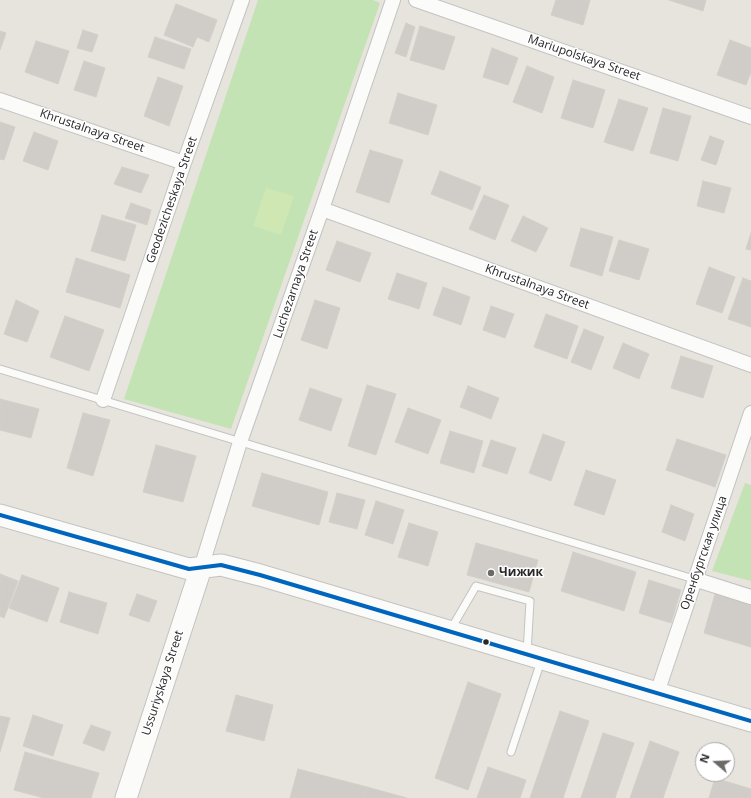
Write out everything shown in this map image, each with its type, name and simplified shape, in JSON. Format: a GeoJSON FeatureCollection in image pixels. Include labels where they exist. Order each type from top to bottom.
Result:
{"type":"FeatureCollection","features":[{"type":"Feature","properties":{"kind":"street","name":"Geodezicheskaya Street"},"geometry":{"type":"LineString","coordinates":[[103,400],[184,163],[242,0]]}},
{"type":"Feature","properties":{"kind":"street","name":"Luchezarnaya Street"},"geometry":{"type":"LineString","coordinates":[[201,568],[240,442],[322,209],[393,0]]}},
{"type":"Feature","properties":{"kind":"street","name":"Mariupolskaya Street"},"geometry":{"type":"LineString","coordinates":[[416,0],[751,117]]}},
{"type":"Feature","properties":{"kind":"street","name":"Khrustalnaya Street"},"geometry":{"type":"LineString","coordinates":[[0,100],[184,163]]}},
{"type":"Feature","properties":{"kind":"street","name":"Khrustalnaya Street"},"geometry":{"type":"LineString","coordinates":[[322,209],[751,365]]}},
{"type":"Feature","properties":{"kind":"street","name":"Оренбургская улица"},"geometry":{"type":"LineString","coordinates":[[657,693],[694,579],[751,413]]}},
{"type":"Feature","properties":{"kind":"street"},"geometry":{"type":"LineString","coordinates":[[0,515],[189,569],[221,565],[535,656],[751,721]]}},
{"type":"Feature","properties":{"kind":"street","name":"Ussuriyskaya Street"},"geometry":{"type":"LineString","coordinates":[[126,798],[201,568]]}},
{"type":"Feature","properties":{"kind":"street"},"geometry":{"type":"LineString","coordinates":[[694,579],[751,597]]}},
{"type":"Feature","properties":{"kind":"lane"},"geometry":{"type":"LineString","coordinates":[[0,369],[694,579]]}},
{"type":"Feature","properties":{"kind":"lane"},"geometry":{"type":"LineString","coordinates":[[450,631],[476,586],[530,601],[535,656],[511,752]]}},
{"type":"Feature","properties":{"kind":"green space"},"geometry":{"type":"Polygon","coordinates":[[[258,0],[373,0],[380,3],[231,429],[124,399],[258,0]]]}},
{"type":"Feature","properties":{"kind":"green space"},"geometry":{"type":"Polygon","coordinates":[[[266,188],[294,196],[281,235],[253,226],[266,188]]]}},
{"type":"Feature","properties":{"kind":"green space"},"geometry":{"type":"Polygon","coordinates":[[[745,483],[751,485],[751,581],[712,571],[745,483]]]}},
{"type":"Feature","properties":{"kind":"building"},"geometry":{"type":"Polygon","coordinates":[[[556,0],[590,0],[583,25],[551,15],[556,0]]]}},
{"type":"Feature","properties":{"kind":"building"},"geometry":{"type":"Polygon","coordinates":[[[669,0],[706,0],[703,11],[669,0]]]}},
{"type":"Feature","properties":{"kind":"building"},"geometry":{"type":"Polygon","coordinates":[[[176,4],[217,20],[209,42],[197,37],[193,47],[164,35],[176,4]]]}},
{"type":"Feature","properties":{"kind":"building"},"geometry":{"type":"Polygon","coordinates":[[[406,23],[415,27],[406,57],[395,53],[406,23]]]}},
{"type":"Feature","properties":{"kind":"building"},"geometry":{"type":"Polygon","coordinates":[[[420,26],[455,37],[444,70],[410,60],[420,26]]]}},
{"type":"Feature","properties":{"kind":"building"},"geometry":{"type":"Polygon","coordinates":[[[83,30],[98,35],[92,52],[77,48],[83,30]]]}},
{"type":"Feature","properties":{"kind":"building"},"geometry":{"type":"Polygon","coordinates":[[[0,31],[6,33],[0,50],[0,31]]]}},
{"type":"Feature","properties":{"kind":"building"},"geometry":{"type":"Polygon","coordinates":[[[155,37],[191,49],[184,69],[148,57],[155,37]]]}},
{"type":"Feature","properties":{"kind":"building"},"geometry":{"type":"Polygon","coordinates":[[[730,40],[751,48],[751,72],[746,85],[717,75],[730,40]]]}},
{"type":"Feature","properties":{"kind":"building"},"geometry":{"type":"Polygon","coordinates":[[[36,41],[69,51],[58,84],[25,72],[36,41]]]}},
{"type":"Feature","properties":{"kind":"building"},"geometry":{"type":"Polygon","coordinates":[[[492,48],[518,58],[508,85],[483,77],[492,48]]]}},
{"type":"Feature","properties":{"kind":"building"},"geometry":{"type":"Polygon","coordinates":[[[84,61],[105,68],[96,97],[74,90],[84,61]]]}},
{"type":"Feature","properties":{"kind":"building"},"geometry":{"type":"Polygon","coordinates":[[[527,66],[554,77],[542,113],[513,102],[527,66]]]}},
{"type":"Feature","properties":{"kind":"building"},"geometry":{"type":"Polygon","coordinates":[[[158,77],[183,86],[169,126],[144,116],[158,77]]]}},
{"type":"Feature","properties":{"kind":"building"},"geometry":{"type":"Polygon","coordinates":[[[573,80],[605,90],[593,128],[561,118],[573,80]]]}},
{"type":"Feature","properties":{"kind":"building"},"geometry":{"type":"Polygon","coordinates":[[[398,93],[437,105],[428,135],[389,123],[398,93]]]}},
{"type":"Feature","properties":{"kind":"building"},"geometry":{"type":"Polygon","coordinates":[[[619,99],[648,108],[633,151],[604,142],[619,99]]]}},
{"type":"Feature","properties":{"kind":"building"},"geometry":{"type":"Polygon","coordinates":[[[663,108],[691,116],[678,161],[650,153],[663,108]]]}},
{"type":"Feature","properties":{"kind":"building"},"geometry":{"type":"Polygon","coordinates":[[[0,122],[15,127],[4,160],[0,159],[0,122]]]}},
{"type":"Feature","properties":{"kind":"building"},"geometry":{"type":"Polygon","coordinates":[[[34,132],[58,141],[48,170],[23,161],[34,132]]]}},
{"type":"Feature","properties":{"kind":"building"},"geometry":{"type":"Polygon","coordinates":[[[710,136],[724,141],[716,165],[701,160],[710,136]]]}},
{"type":"Feature","properties":{"kind":"building"},"geometry":{"type":"Polygon","coordinates":[[[370,150],[403,160],[389,203],[356,192],[370,150]]]}},
{"type":"Feature","properties":{"kind":"building"},"geometry":{"type":"Polygon","coordinates":[[[122,167],[149,175],[141,193],[114,184],[122,167]]]}},
{"type":"Feature","properties":{"kind":"building"},"geometry":{"type":"Polygon","coordinates":[[[440,171],[481,187],[472,210],[431,194],[440,171]]]}},
{"type":"Feature","properties":{"kind":"building"},"geometry":{"type":"Polygon","coordinates":[[[703,181],[731,188],[724,213],[697,206],[703,181]]]}},
{"type":"Feature","properties":{"kind":"building"},"geometry":{"type":"Polygon","coordinates":[[[484,195],[509,205],[495,240],[469,229],[484,195]]]}},
{"type":"Feature","properties":{"kind":"building"},"geometry":{"type":"Polygon","coordinates":[[[131,203],[151,210],[147,225],[125,218],[131,203]]]}},
{"type":"Feature","properties":{"kind":"building"},"geometry":{"type":"Polygon","coordinates":[[[102,215],[136,225],[125,261],[91,251],[102,215]]]}},
{"type":"Feature","properties":{"kind":"building"},"geometry":{"type":"Polygon","coordinates":[[[523,216],[548,228],[536,252],[511,241],[523,216]]]}},
{"type":"Feature","properties":{"kind":"building"},"geometry":{"type":"Polygon","coordinates":[[[581,228],[613,237],[602,276],[570,266],[581,228]]]}},
{"type":"Feature","properties":{"kind":"building"},"geometry":{"type":"Polygon","coordinates":[[[751,233],[751,250],[746,249],[751,233]]]}},
{"type":"Feature","properties":{"kind":"building"},"geometry":{"type":"Polygon","coordinates":[[[619,240],[649,249],[639,280],[609,271],[619,240]]]}},
{"type":"Feature","properties":{"kind":"building"},"geometry":{"type":"Polygon","coordinates":[[[337,241],[371,253],[360,282],[326,270],[337,241]]]}},
{"type":"Feature","properties":{"kind":"building"},"geometry":{"type":"Polygon","coordinates":[[[76,258],[130,275],[120,308],[66,292],[76,258]]]}},
{"type":"Feature","properties":{"kind":"building"},"geometry":{"type":"Polygon","coordinates":[[[709,267],[735,277],[722,313],[696,304],[709,267]]]}},
{"type":"Feature","properties":{"kind":"building"},"geometry":{"type":"Polygon","coordinates":[[[397,273],[427,283],[419,309],[388,299],[397,273]]]}},
{"type":"Feature","properties":{"kind":"building"},"geometry":{"type":"Polygon","coordinates":[[[743,278],[751,281],[751,327],[728,319],[743,278]]]}},
{"type":"Feature","properties":{"kind":"building"},"geometry":{"type":"Polygon","coordinates":[[[443,287],[470,297],[461,325],[433,315],[443,287]]]}},
{"type":"Feature","properties":{"kind":"building"},"geometry":{"type":"Polygon","coordinates":[[[16,300],[39,311],[27,342],[4,334],[16,300]]]}},
{"type":"Feature","properties":{"kind":"building"},"geometry":{"type":"Polygon","coordinates":[[[315,300],[340,308],[327,349],[301,340],[315,300]]]}},
{"type":"Feature","properties":{"kind":"building"},"geometry":{"type":"Polygon","coordinates":[[[491,306],[514,314],[505,338],[483,330],[491,306]]]}},
{"type":"Feature","properties":{"kind":"building"},"geometry":{"type":"Polygon","coordinates":[[[546,314],[578,326],[567,359],[534,347],[546,314]]]}},
{"type":"Feature","properties":{"kind":"building"},"geometry":{"type":"Polygon","coordinates":[[[65,316],[104,330],[89,371],[50,357],[65,316]]]}},
{"type":"Feature","properties":{"kind":"building"},"geometry":{"type":"Polygon","coordinates":[[[584,329],[604,337],[591,370],[571,362],[584,329]]]}},
{"type":"Feature","properties":{"kind":"building"},"geometry":{"type":"Polygon","coordinates":[[[623,343],[649,354],[639,379],[613,368],[623,343]]]}},
{"type":"Feature","properties":{"kind":"building"},"geometry":{"type":"Polygon","coordinates":[[[681,356],[713,366],[703,398],[671,388],[681,356]]]}},
{"type":"Feature","properties":{"kind":"building"},"geometry":{"type":"Polygon","coordinates":[[[367,385],[396,394],[376,455],[348,446],[367,385]]]}},
{"type":"Feature","properties":{"kind":"building"},"geometry":{"type":"Polygon","coordinates":[[[468,386],[499,398],[491,419],[460,407],[468,386]]]}},
{"type":"Feature","properties":{"kind":"building"},"geometry":{"type":"Polygon","coordinates":[[[310,388],[342,399],[331,431],[299,420],[310,388]]]}},
{"type":"Feature","properties":{"kind":"building"},"geometry":{"type":"Polygon","coordinates":[[[0,399],[39,409],[31,438],[0,430],[0,399]]]}},
{"type":"Feature","properties":{"kind":"building"},"geometry":{"type":"Polygon","coordinates":[[[408,408],[441,420],[428,454],[395,442],[408,408]]]}},
{"type":"Feature","properties":{"kind":"building"},"geometry":{"type":"Polygon","coordinates":[[[83,413],[110,420],[93,476],[67,468],[83,413]]]}},
{"type":"Feature","properties":{"kind":"building"},"geometry":{"type":"Polygon","coordinates":[[[450,431],[483,441],[474,473],[440,463],[450,431]]]}},
{"type":"Feature","properties":{"kind":"building"},"geometry":{"type":"Polygon","coordinates":[[[543,434],[565,442],[551,481],[529,473],[543,434]]]}},
{"type":"Feature","properties":{"kind":"building"},"geometry":{"type":"Polygon","coordinates":[[[677,439],[726,455],[715,487],[666,470],[677,439]]]}},
{"type":"Feature","properties":{"kind":"building"},"geometry":{"type":"Polygon","coordinates":[[[491,440],[516,448],[507,474],[482,466],[491,440]]]}},
{"type":"Feature","properties":{"kind":"building"},"geometry":{"type":"Polygon","coordinates":[[[156,445],[196,456],[183,502],[143,492],[156,445]]]}},
{"type":"Feature","properties":{"kind":"building"},"geometry":{"type":"Polygon","coordinates":[[[586,470],[616,480],[604,515],[574,505],[586,470]]]}},
{"type":"Feature","properties":{"kind":"building"},"geometry":{"type":"Polygon","coordinates":[[[262,473],[328,492],[319,525],[252,506],[262,473]]]}},
{"type":"Feature","properties":{"kind":"building"},"geometry":{"type":"Polygon","coordinates":[[[337,493],[365,500],[357,529],[329,522],[337,493]]]}},
{"type":"Feature","properties":{"kind":"building"},"geometry":{"type":"Polygon","coordinates":[[[376,501],[404,510],[393,544],[365,535],[376,501]]]}},
{"type":"Feature","properties":{"kind":"building"},"geometry":{"type":"Polygon","coordinates":[[[671,505],[694,514],[685,541],[662,532],[671,505]]]}},
{"type":"Feature","properties":{"kind":"building"},"geometry":{"type":"Polygon","coordinates":[[[409,523],[438,532],[428,566],[398,557],[409,523]]]}},
{"type":"Feature","properties":{"kind":"building"},"geometry":{"type":"Polygon","coordinates":[[[476,543],[538,560],[529,592],[467,575],[476,543]]]}},
{"type":"Feature","properties":{"kind":"building"},"geometry":{"type":"Polygon","coordinates":[[[573,552],[636,572],[624,611],[561,591],[573,552]]]}},
{"type":"Feature","properties":{"kind":"building"},"geometry":{"type":"Polygon","coordinates":[[[0,574],[18,581],[4,618],[0,616],[0,574]]]}},
{"type":"Feature","properties":{"kind":"building"},"geometry":{"type":"Polygon","coordinates":[[[22,575],[59,588],[47,622],[9,608],[22,575]]]}},
{"type":"Feature","properties":{"kind":"building"},"geometry":{"type":"Polygon","coordinates":[[[649,580],[681,590],[671,623],[639,613],[649,580]]]}},
{"type":"Feature","properties":{"kind":"building"},"geometry":{"type":"Polygon","coordinates":[[[69,592],[107,603],[98,634],[60,622],[69,592]]]}},
{"type":"Feature","properties":{"kind":"building"},"geometry":{"type":"Polygon","coordinates":[[[137,594],[157,601],[149,622],[129,615],[137,594]]]}},
{"type":"Feature","properties":{"kind":"building"},"geometry":{"type":"Polygon","coordinates":[[[715,594],[751,604],[751,647],[704,633],[715,594]]]}},
{"type":"Feature","properties":{"kind":"building"},"geometry":{"type":"Polygon","coordinates":[[[468,682],[501,694],[468,790],[435,778],[468,682]]]}},
{"type":"Feature","properties":{"kind":"building"},"geometry":{"type":"Polygon","coordinates":[[[236,695],[273,705],[264,741],[226,731],[236,695]]]}},
{"type":"Feature","properties":{"kind":"building"},"geometry":{"type":"Polygon","coordinates":[[[560,711],[589,721],[563,798],[530,798],[560,711]]]}},
{"type":"Feature","properties":{"kind":"building"},"geometry":{"type":"Polygon","coordinates":[[[33,715],[63,725],[53,756],[23,746],[33,715]]]}},
{"type":"Feature","properties":{"kind":"building"},"geometry":{"type":"Polygon","coordinates":[[[0,716],[10,718],[0,752],[0,716]]]}},
{"type":"Feature","properties":{"kind":"building"},"geometry":{"type":"Polygon","coordinates":[[[91,725],[111,732],[104,751],[83,743],[91,725]]]}},
{"type":"Feature","properties":{"kind":"building"},"geometry":{"type":"Polygon","coordinates":[[[603,733],[634,743],[615,798],[581,798],[603,733]]]}},
{"type":"Feature","properties":{"kind":"building"},"geometry":{"type":"Polygon","coordinates":[[[650,741],[679,752],[663,798],[630,798],[650,741]]]}},
{"type":"Feature","properties":{"kind":"building"},"geometry":{"type":"Polygon","coordinates":[[[25,752],[99,773],[91,798],[44,798],[14,790],[25,752]]]}},
{"type":"Feature","properties":{"kind":"building"},"geometry":{"type":"Polygon","coordinates":[[[488,767],[526,780],[520,798],[477,798],[488,767]]]}},
{"type":"Feature","properties":{"kind":"building"},"geometry":{"type":"Polygon","coordinates":[[[298,769],[367,787],[364,798],[290,798],[298,769]]]}},
{"type":"Feature","properties":{"kind":"building"},"geometry":{"type":"Polygon","coordinates":[[[714,782],[728,782],[751,789],[751,798],[709,798],[714,782]]]}},
{"type":"Feature","properties":{"kind":"building"},"geometry":{"type":"Polygon","coordinates":[[[367,787],[407,798],[364,798],[367,787]]]}},
{"type":"Feature","properties":{"kind":"transit line"},"geometry":{"type":"LineString","coordinates":[[0,515],[189,569],[221,565],[260,575],[751,721]]}},
{"type":"Feature","properties":{"kind":"place","name":"Чижик"},"geometry":{"type":"Point","coordinates":[491,573]}}]}
